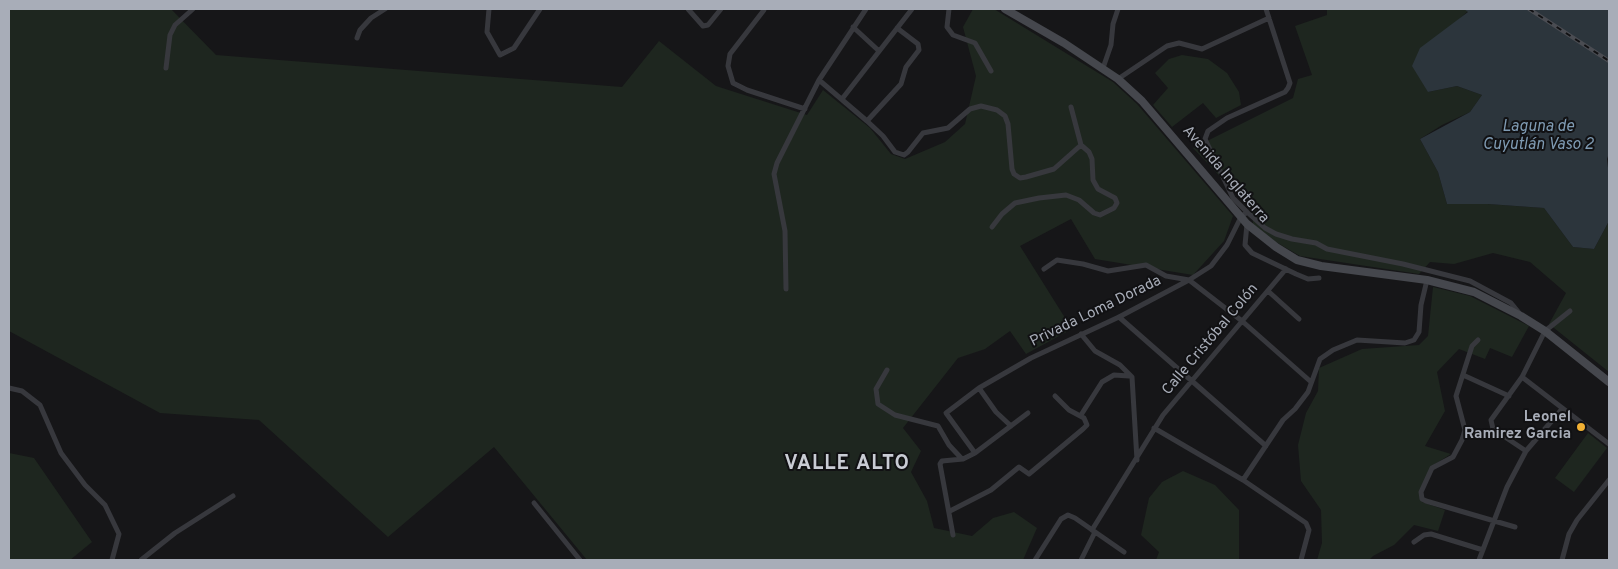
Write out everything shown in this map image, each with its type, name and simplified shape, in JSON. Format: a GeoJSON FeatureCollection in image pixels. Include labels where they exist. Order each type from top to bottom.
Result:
{"type":"FeatureCollection","features":[{"type":"Feature","properties":{"kind":"main road","name":"Avenida Inglaterra"},"geometry":{"type":"LineString","coordinates":[[1005,9],[1064,42],[1118,79],[1142,101],[1245,218],[1270,243],[1297,260],[1321,266],[1427,280],[1474,292],[1521,316],[1545,331],[1609,382]]}},
{"type":"Feature","properties":{"kind":"street"},"geometry":{"type":"LineString","coordinates":[[166,68],[170,35],[175,25],[193,9]]}},
{"type":"Feature","properties":{"kind":"street"},"geometry":{"type":"LineString","coordinates":[[357,38],[360,30],[371,18],[385,9]]}},
{"type":"Feature","properties":{"kind":"street"},"geometry":{"type":"LineString","coordinates":[[489,9],[487,32],[500,55],[514,48],[540,9]]}},
{"type":"Feature","properties":{"kind":"street"},"geometry":{"type":"LineString","coordinates":[[688,9],[703,26],[708,25],[721,9]]}},
{"type":"Feature","properties":{"kind":"street"},"geometry":{"type":"LineString","coordinates":[[786,289],[786,231],[774,174],[777,163],[819,80],[866,9]]}},
{"type":"Feature","properties":{"kind":"street"},"geometry":{"type":"LineString","coordinates":[[842,99],[912,9]]}},
{"type":"Feature","properties":{"kind":"street"},"geometry":{"type":"LineString","coordinates":[[949,9],[947,27],[953,35],[975,43],[991,71]]}},
{"type":"Feature","properties":{"kind":"street"},"geometry":{"type":"LineString","coordinates":[[1103,68],[1111,45],[1113,24],[1118,9]]}},
{"type":"Feature","properties":{"kind":"street"},"geometry":{"type":"LineString","coordinates":[[1266,9],[1290,83],[1288,88],[1285,92],[1227,118],[1208,131],[1205,139],[1233,198],[1245,218],[1245,245],[1252,252],[1308,279],[1319,278]]}},
{"type":"Feature","properties":{"kind":"street"},"geometry":{"type":"LineString","coordinates":[[764,10],[730,54],[728,66],[733,83],[747,90],[806,109]]}},
{"type":"Feature","properties":{"kind":"street"},"geometry":{"type":"LineString","coordinates":[[1118,79],[1167,46],[1179,43],[1202,49],[1269,18]]}},
{"type":"Feature","properties":{"kind":"street"},"geometry":{"type":"LineString","coordinates":[[853,27],[879,51]]}},
{"type":"Feature","properties":{"kind":"street"},"geometry":{"type":"LineString","coordinates":[[868,121],[900,84],[906,67],[919,50],[918,44],[897,28]]}},
{"type":"Feature","properties":{"kind":"street"},"geometry":{"type":"LineString","coordinates":[[819,80],[868,121],[895,152],[904,154],[908,152],[922,133],[948,128],[970,108],[982,106],[997,110],[1005,116],[1008,124],[1012,169],[1020,178],[1054,169],[1081,145]]}},
{"type":"Feature","properties":{"kind":"street"},"geometry":{"type":"LineString","coordinates":[[992,227],[1002,214],[1015,203],[1039,198],[1066,195],[1079,200],[1094,213],[1100,215],[1114,208],[1117,203],[1115,198],[1098,189],[1093,180],[1092,159],[1081,145],[1071,107]]}},
{"type":"Feature","properties":{"kind":"street"},"geometry":{"type":"LineString","coordinates":[[1245,218],[1292,239],[1316,243],[1327,249],[1403,264],[1470,281],[1511,303],[1521,316]]}},
{"type":"Feature","properties":{"kind":"street","name":"Privada Loma Dorada"},"geometry":{"type":"LineString","coordinates":[[976,453],[946,413],[979,388],[1031,358],[1119,317],[1189,280],[1211,266],[1245,218]]}},
{"type":"Feature","properties":{"kind":"street"},"geometry":{"type":"LineString","coordinates":[[1044,269],[1057,260],[1083,264],[1108,271],[1146,265],[1166,276],[1189,280],[1310,380]]}},
{"type":"Feature","properties":{"kind":"street","name":"Calle Cristóbal Colón"},"geometry":{"type":"LineString","coordinates":[[1081,560],[1093,531],[1137,460],[1154,428],[1286,269]]}},
{"type":"Feature","properties":{"kind":"street"},"geometry":{"type":"LineString","coordinates":[[1243,480],[1283,420],[1295,409],[1308,392],[1310,380],[1320,359],[1333,350],[1357,340],[1405,343],[1414,340],[1419,332],[1421,305],[1427,280]]}},
{"type":"Feature","properties":{"kind":"street"},"geometry":{"type":"LineString","coordinates":[[1268,292],[1299,319]]}},
{"type":"Feature","properties":{"kind":"street"},"geometry":{"type":"LineString","coordinates":[[1526,452],[1490,425],[1491,420],[1522,377],[1545,331],[1570,310]]}},
{"type":"Feature","properties":{"kind":"street"},"geometry":{"type":"LineString","coordinates":[[1119,317],[1266,446]]}},
{"type":"Feature","properties":{"kind":"street"},"geometry":{"type":"LineString","coordinates":[[1081,334],[1090,346],[1120,365],[1132,377],[1137,460]]}},
{"type":"Feature","properties":{"kind":"street"},"geometry":{"type":"LineString","coordinates":[[1478,340],[1472,346],[1456,396],[1465,430],[1462,440],[1453,457],[1432,468],[1421,492],[1422,499],[1515,527]]}},
{"type":"Feature","properties":{"kind":"street"},"geometry":{"type":"LineString","coordinates":[[887,370],[876,389],[878,404],[895,415],[938,426],[949,445],[963,459]]}},
{"type":"Feature","properties":{"kind":"street"},"geometry":{"type":"LineString","coordinates":[[1081,415],[1102,382],[1114,375],[1132,377]]}},
{"type":"Feature","properties":{"kind":"street"},"geometry":{"type":"LineString","coordinates":[[1463,376],[1509,396]]}},
{"type":"Feature","properties":{"kind":"street"},"geometry":{"type":"LineString","coordinates":[[1522,377],[1609,444]]}},
{"type":"Feature","properties":{"kind":"street"},"geometry":{"type":"LineString","coordinates":[[9,388],[22,391],[40,405],[61,453],[79,477],[105,505],[118,534],[112,560]]}},
{"type":"Feature","properties":{"kind":"street"},"geometry":{"type":"LineString","coordinates":[[979,388],[996,412],[1011,426]]}},
{"type":"Feature","properties":{"kind":"street"},"geometry":{"type":"LineString","coordinates":[[950,511],[991,490],[1019,467],[1029,474],[1087,425],[1081,415],[1070,410],[1055,396]]}},
{"type":"Feature","properties":{"kind":"street"},"geometry":{"type":"LineString","coordinates":[[1479,560],[1494,520],[1526,452],[1562,409]]}},
{"type":"Feature","properties":{"kind":"street"},"geometry":{"type":"LineString","coordinates":[[952,535],[950,511],[940,464],[942,461],[963,459],[976,453],[1028,413]]}},
{"type":"Feature","properties":{"kind":"street"},"geometry":{"type":"LineString","coordinates":[[1154,428],[1243,480],[1306,523],[1308,530],[1301,560]]}},
{"type":"Feature","properties":{"kind":"street"},"geometry":{"type":"LineString","coordinates":[[1562,560],[1569,534],[1577,520],[1609,480]]}},
{"type":"Feature","properties":{"kind":"street"},"geometry":{"type":"LineString","coordinates":[[141,560],[175,533],[233,496]]}},
{"type":"Feature","properties":{"kind":"street"},"geometry":{"type":"LineString","coordinates":[[534,503],[580,560]]}},
{"type":"Feature","properties":{"kind":"street"},"geometry":{"type":"LineString","coordinates":[[1035,560],[1057,525],[1068,515],[1124,552]]}},
{"type":"Feature","properties":{"kind":"street"},"geometry":{"type":"LineString","coordinates":[[1414,542],[1424,535],[1431,534],[1483,550]]}},
{"type":"Feature","properties":{"kind":"shaded area"},"geometry":{"type":"Polygon","coordinates":[[[9,9],[171,9],[216,55],[622,87],[659,41],[716,86],[807,115],[823,90],[870,128],[891,154],[905,159],[945,142],[965,124],[976,76],[963,27],[973,9],[994,9],[1113,82],[1137,104],[1233,216],[1224,241],[1193,275],[1095,259],[1071,219],[1020,246],[1072,329],[1026,354],[1010,331],[985,349],[958,358],[903,428],[921,451],[911,472],[927,501],[934,528],[972,536],[993,518],[1014,512],[1037,528],[1023,560],[587,560],[494,447],[388,537],[259,420],[160,413],[9,331],[9,9]]]}},
{"type":"Feature","properties":{"kind":"shaded area"},"geometry":{"type":"Polygon","coordinates":[[[1327,9],[1464,9],[1468,11],[1454,24],[1428,92],[1457,86],[1482,95],[1470,112],[1442,125],[1420,139],[1438,172],[1447,204],[1488,204],[1544,208],[1573,247],[1594,249],[1609,221],[1609,372],[1549,324],[1566,293],[1530,262],[1493,253],[1454,264],[1430,262],[1419,274],[1300,256],[1276,242],[1253,224],[1252,210],[1193,148],[1293,98],[1298,79],[1312,75],[1295,26],[1327,15],[1327,9]]]}},
{"type":"Feature","properties":{"kind":"shaded area"},"geometry":{"type":"Polygon","coordinates":[[[1182,55],[1208,59],[1227,73],[1239,92],[1241,105],[1216,118],[1203,103],[1172,127],[1153,105],[1168,88],[1155,73],[1169,59],[1182,55]]]}},
{"type":"Feature","properties":{"kind":"shaded area"},"geometry":{"type":"Polygon","coordinates":[[[1433,287],[1470,296],[1529,326],[1512,357],[1490,348],[1485,359],[1459,349],[1437,372],[1445,411],[1425,446],[1451,454],[1435,464],[1420,493],[1422,502],[1445,510],[1438,531],[1414,525],[1394,545],[1369,560],[1317,560],[1322,543],[1321,510],[1301,481],[1298,445],[1306,413],[1318,391],[1319,368],[1362,349],[1419,345],[1428,336],[1433,287]]]}},
{"type":"Feature","properties":{"kind":"shaded area"},"geometry":{"type":"Polygon","coordinates":[[[1588,433],[1607,448],[1574,492],[1555,478],[1588,433]]]}},
{"type":"Feature","properties":{"kind":"shaded area"},"geometry":{"type":"Polygon","coordinates":[[[9,453],[34,458],[92,542],[70,560],[9,560],[9,453]]]}},
{"type":"Feature","properties":{"kind":"shaded area"},"geometry":{"type":"Polygon","coordinates":[[[1183,471],[1215,485],[1239,510],[1239,560],[1156,560],[1159,552],[1141,535],[1149,498],[1162,482],[1183,471]]]}},
{"type":"Feature","properties":{"kind":"water","name":"Laguna de Cuyutlán Vaso 2"},"geometry":{"type":"Polygon","coordinates":[[[1464,9],[1609,9],[1609,153],[1607,159],[1609,221],[1594,249],[1573,247],[1544,208],[1488,204],[1447,204],[1438,172],[1420,139],[1470,112],[1482,95],[1457,86],[1428,92],[1412,66],[1420,48],[1468,12],[1464,9]]]}},
{"type":"Feature","properties":{"kind":"railway"},"geometry":{"type":"LineString","coordinates":[[1529,9],[1609,61]]}},
{"type":"Feature","properties":{"kind":"place","name":"Leonel Ramirez Garcia"},"geometry":{"type":"Point","coordinates":[1581,427]}},
{"type":"Feature","properties":{"kind":"district","name":"VALLE ALTO"},"geometry":{"type":"Point","coordinates":[847,465]}}]}
